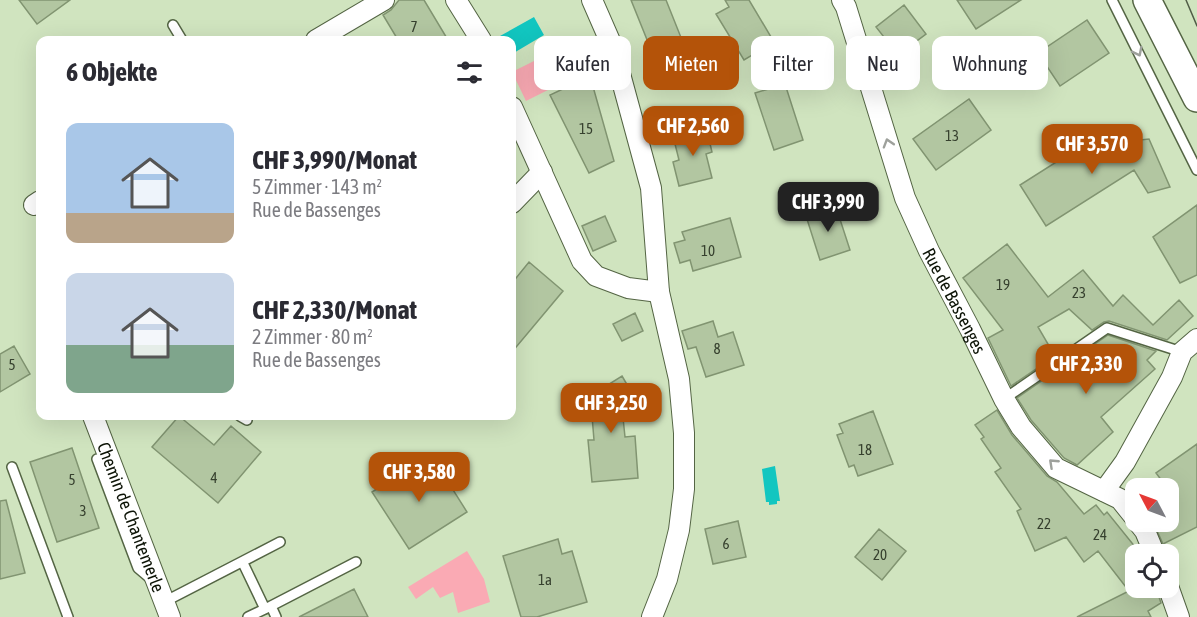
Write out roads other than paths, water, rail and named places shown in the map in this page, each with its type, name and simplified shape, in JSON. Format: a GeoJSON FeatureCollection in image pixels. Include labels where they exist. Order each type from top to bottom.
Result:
{"type":"FeatureCollection","features":[{"type":"Feature","properties":{"kind":"main road"},"geometry":{"type":"LineString","coordinates":[[1147,0],[1197,98]]}},
{"type":"Feature","properties":{"kind":"street"},"geometry":{"type":"LineString","coordinates":[[323,36],[384,0]]}},
{"type":"Feature","properties":{"kind":"street"},"geometry":{"type":"LineString","coordinates":[[456,0],[478,36]]}},
{"type":"Feature","properties":{"kind":"street"},"geometry":{"type":"LineString","coordinates":[[592,0],[613,48],[651,188],[659,292],[679,379],[684,433],[684,489],[679,530],[667,579],[652,617]]}},
{"type":"Feature","properties":{"kind":"street","name":"Rue de Bassenges"},"geometry":{"type":"LineString","coordinates":[[842,0],[905,198],[929,251],[1004,399],[1021,427],[1056,468],[1104,490],[1120,499],[1125,505]]}},
{"type":"Feature","properties":{"kind":"street"},"geometry":{"type":"LineString","coordinates":[[516,116],[582,261],[597,276],[628,288],[659,292]]}},
{"type":"Feature","properties":{"kind":"street"},"geometry":{"type":"LineString","coordinates":[[516,199],[542,172]]}},
{"type":"Feature","properties":{"kind":"street"},"geometry":{"type":"LineString","coordinates":[[1104,490],[1125,462],[1172,377],[1182,352],[1197,339]]}},
{"type":"Feature","properties":{"kind":"street","name":"Chemin de Chantemerle"},"geometry":{"type":"LineString","coordinates":[[95,420],[167,609]]}},
{"type":"Feature","properties":{"kind":"street"},"geometry":{"type":"LineString","coordinates":[[1172,598],[1179,617]]}},
{"type":"Feature","properties":{"kind":"lane"},"geometry":{"type":"LineString","coordinates":[[1112,0],[1197,170]]}},
{"type":"Feature","properties":{"kind":"lane"},"geometry":{"type":"LineString","coordinates":[[173,25],[180,36]]}},
{"type":"Feature","properties":{"kind":"lane"},"geometry":{"type":"LineString","coordinates":[[1004,399],[1107,328],[1182,352]]}},
{"type":"Feature","properties":{"kind":"lane"},"geometry":{"type":"LineString","coordinates":[[97,459],[138,568],[156,582]]}},
{"type":"Feature","properties":{"kind":"lane"},"geometry":{"type":"LineString","coordinates":[[12,467],[68,617]]}},
{"type":"Feature","properties":{"kind":"lane"},"geometry":{"type":"LineString","coordinates":[[167,609],[280,542]]}},
{"type":"Feature","properties":{"kind":"lane"},"geometry":{"type":"LineString","coordinates":[[248,617],[356,562]]}},
{"type":"Feature","properties":{"kind":"lane"},"geometry":{"type":"LineString","coordinates":[[243,563],[276,617]]}},
{"type":"Feature","properties":{"kind":"water"},"geometry":{"type":"Polygon","coordinates":[[[534,17],[544,35],[534,36],[534,41],[516,52],[516,36],[500,36],[534,17]]]}},
{"type":"Feature","properties":{"kind":"water"},"geometry":{"type":"Polygon","coordinates":[[[775,466],[780,501],[769,505],[769,502],[766,502],[762,469],[775,466]]]}},
{"type":"Feature","properties":{"kind":"tram line"},"geometry":{"type":"LineString","coordinates":[[1186,0],[1197,26]]}}]}
